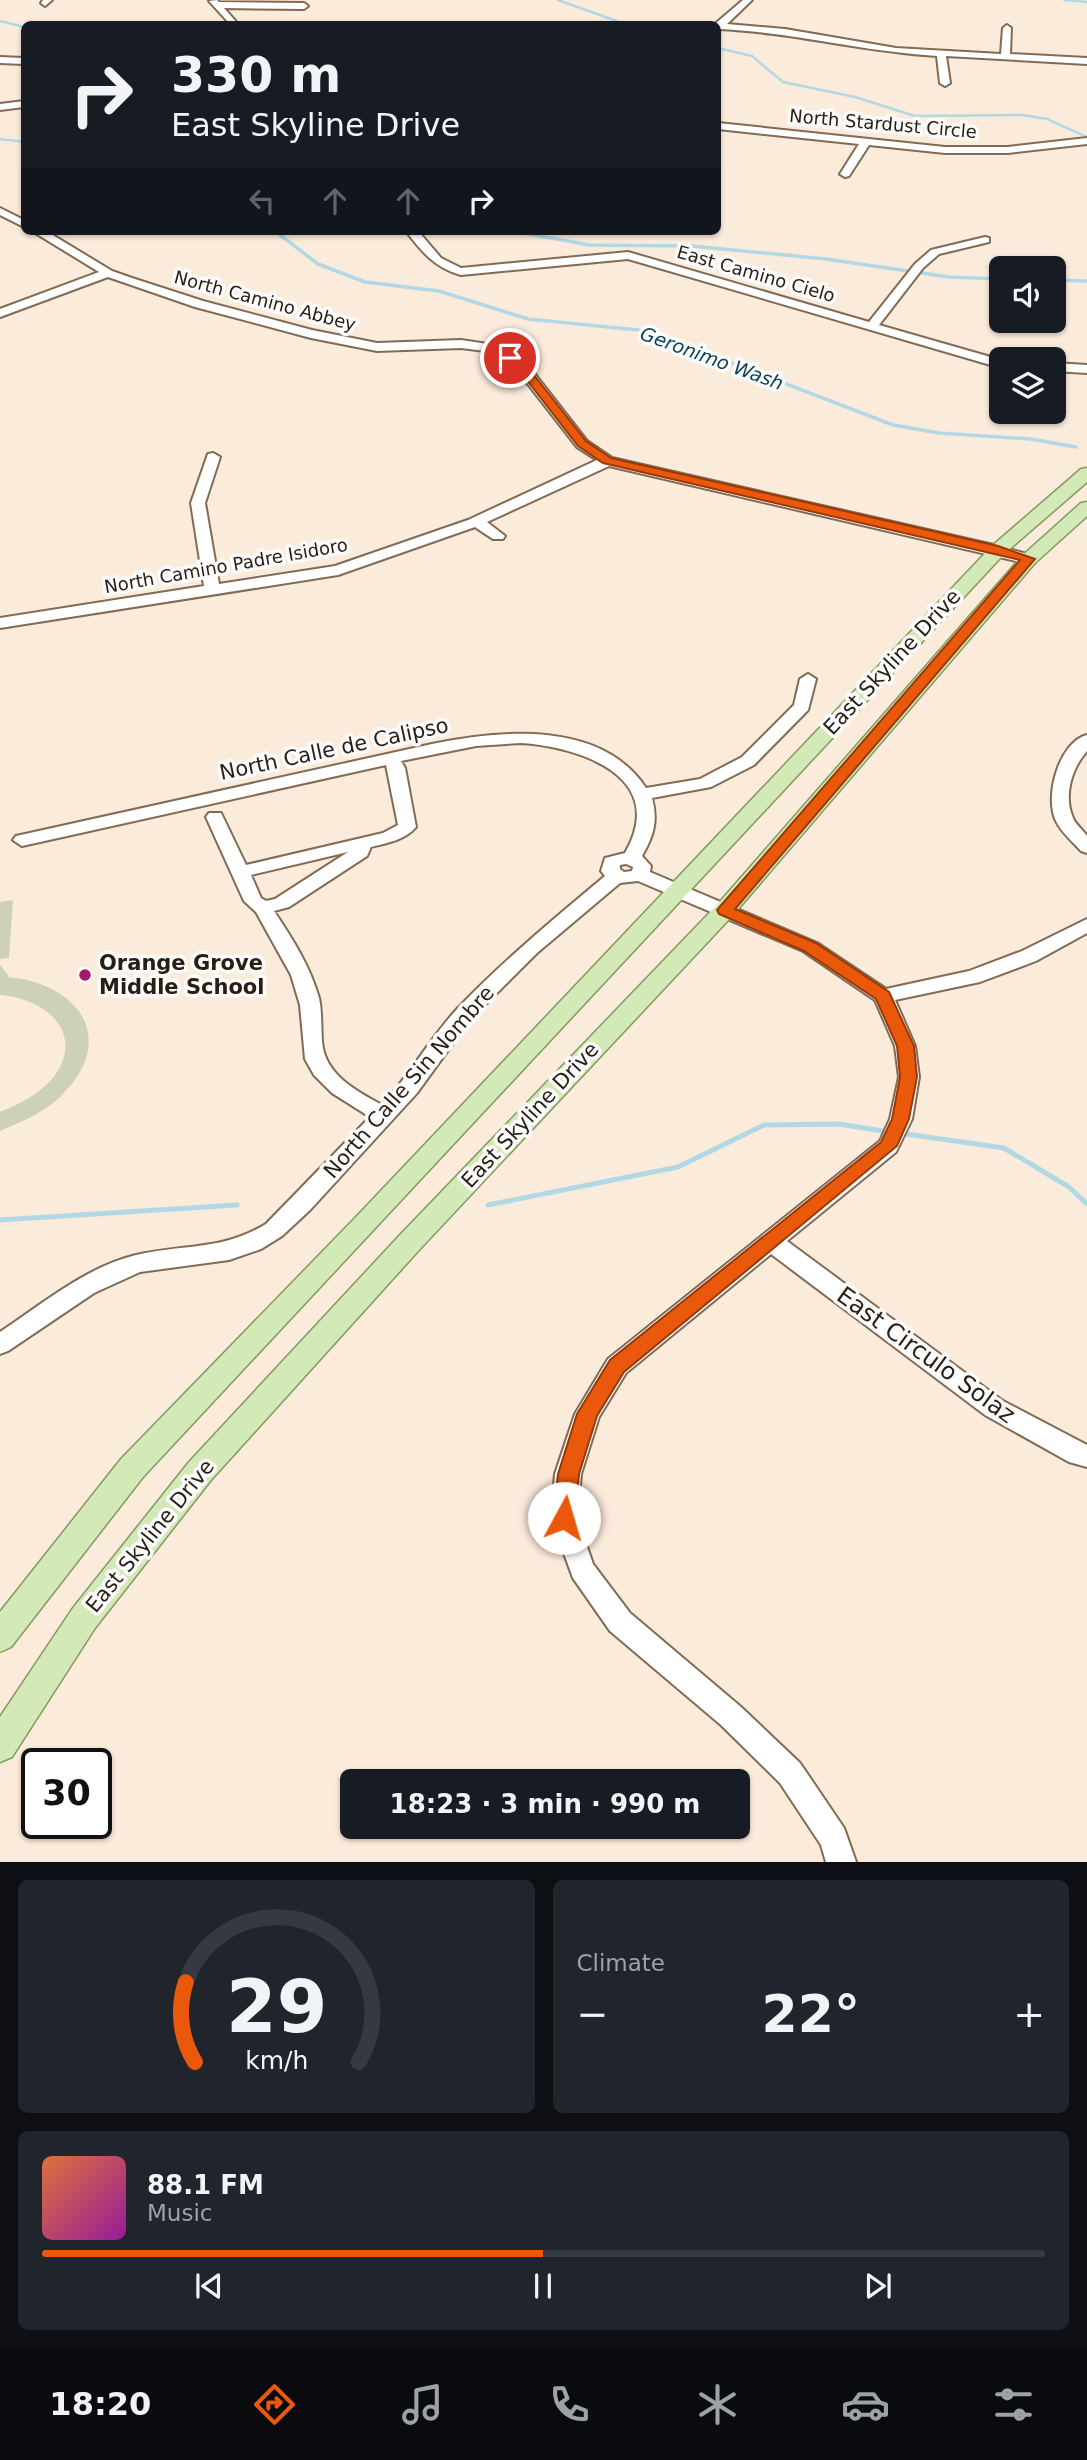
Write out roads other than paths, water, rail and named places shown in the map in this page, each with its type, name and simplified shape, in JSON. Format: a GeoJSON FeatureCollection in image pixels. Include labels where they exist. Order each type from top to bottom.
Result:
{"type":"FeatureCollection","features":[{"type":"Feature","properties":{"kind":"main road","name":"East Skyline Drive"},"geometry":{"type":"LineString","coordinates":[[0,1637],[132,1468],[998,550],[1087,473]]}},
{"type":"Feature","properties":{"kind":"main road","name":"East Skyline Drive"},"geometry":{"type":"LineString","coordinates":[[0,1746],[84,1618],[200,1471],[418,1233],[725,910],[1028,559],[1087,507]]}},
{"type":"Feature","properties":{"kind":"street"},"geometry":{"type":"LineString","coordinates":[[721,23],[748,0]]}},
{"type":"Feature","properties":{"kind":"street"},"geometry":{"type":"LineString","coordinates":[[214,3],[304,6]]}},
{"type":"Feature","properties":{"kind":"street"},"geometry":{"type":"LineString","coordinates":[[214,3],[231,21]]}},
{"type":"Feature","properties":{"kind":"street"},"geometry":{"type":"LineString","coordinates":[[721,26],[785,30],[867,47],[941,54],[1087,61]]}},
{"type":"Feature","properties":{"kind":"street"},"geometry":{"type":"LineString","coordinates":[[1005,56],[1007,28]]}},
{"type":"Feature","properties":{"kind":"street"},"geometry":{"type":"LineString","coordinates":[[941,54],[945,83]]}},
{"type":"Feature","properties":{"kind":"street"},"geometry":{"type":"LineString","coordinates":[[0,60],[21,61]]}},
{"type":"Feature","properties":{"kind":"street"},"geometry":{"type":"LineString","coordinates":[[0,107],[21,104]]}},
{"type":"Feature","properties":{"kind":"street","name":"North Stardust Circle"},"geometry":{"type":"LineString","coordinates":[[721,126],[945,150],[985,151],[1087,141]]}},
{"type":"Feature","properties":{"kind":"street"},"geometry":{"type":"LineString","coordinates":[[845,174],[866,141]]}},
{"type":"Feature","properties":{"kind":"street"},"geometry":{"type":"LineString","coordinates":[[0,211],[21,222]]}},
{"type":"Feature","properties":{"kind":"street","name":"North Camino Abbey"},"geometry":{"type":"LineString","coordinates":[[45,235],[108,273],[199,304],[311,334],[377,347],[461,344],[497,349],[522,368],[582,444],[607,461]]}},
{"type":"Feature","properties":{"kind":"street","name":"East Camino Cielo"},"geometry":{"type":"LineString","coordinates":[[415,235],[442,266],[455,272],[628,255],[989,360]]}},
{"type":"Feature","properties":{"kind":"street"},"geometry":{"type":"LineString","coordinates":[[873,326],[919,266],[935,252],[985,240]]}},
{"type":"Feature","properties":{"kind":"street"},"geometry":{"type":"LineString","coordinates":[[0,313],[108,273]]}},
{"type":"Feature","properties":{"kind":"street"},"geometry":{"type":"LineString","coordinates":[[1066,368],[1087,369]]}},
{"type":"Feature","properties":{"kind":"street"},"geometry":{"type":"LineString","coordinates":[[212,590],[198,503],[213,457]]}},
{"type":"Feature","properties":{"kind":"street"},"geometry":{"type":"LineString","coordinates":[[607,461],[1028,559]]}},
{"type":"Feature","properties":{"kind":"street","name":"North Camino Padre Isidoro"},"geometry":{"type":"LineString","coordinates":[[0,623],[338,570],[476,521],[607,461]]}},
{"type":"Feature","properties":{"kind":"street"},"geometry":{"type":"LineString","coordinates":[[476,521],[498,536]]}},
{"type":"Feature","properties":{"kind":"street"},"geometry":{"type":"LineString","coordinates":[[808,679],[802,706],[748,761],[705,783],[642,794],[648,816],[636,867],[676,890],[810,947],[883,996],[905,1046],[909,1077],[901,1119],[888,1146],[773,1243],[617,1366],[587,1414],[568,1474],[564,1518],[582,1570],[620,1622],[731,1716],[790,1773],[834,1838],[841,1861]]}},
{"type":"Feature","properties":{"kind":"street","name":"North Calle de Calipso"},"geometry":{"type":"LineString","coordinates":[[22,840],[491,739],[546,739],[576,747],[612,764],[632,780],[642,794]]}},
{"type":"Feature","properties":{"kind":"street"},"geometry":{"type":"LineString","coordinates":[[1087,740],[1069,761],[1059,792],[1064,820],[1087,847]]}},
{"type":"Feature","properties":{"kind":"street"},"geometry":{"type":"LineString","coordinates":[[240,872],[389,837],[407,827],[396,768],[391,759]]}},
{"type":"Feature","properties":{"kind":"street"},"geometry":{"type":"LineString","coordinates":[[215,817],[253,901],[263,908],[301,974],[310,1001],[312,1050],[321,1068],[335,1085],[384,1115]]}},
{"type":"Feature","properties":{"kind":"street"},"geometry":{"type":"LineString","coordinates":[[263,908],[282,904],[361,852],[362,844]]}},
{"type":"Feature","properties":{"kind":"street","name":"North Calle Sin Nombre"},"geometry":{"type":"LineString","coordinates":[[0,1344],[86,1287],[137,1264],[229,1251],[253,1243],[274,1230],[302,1204],[410,1088],[463,1015],[530,949],[616,877],[631,879],[636,867]]}},
{"type":"Feature","properties":{"kind":"street"},"geometry":{"type":"LineString","coordinates":[[883,996],[973,977],[1029,956],[1087,925]]}},
{"type":"Feature","properties":{"kind":"street","name":"East Circulo Solaz"},"geometry":{"type":"LineString","coordinates":[[773,1243],[993,1408],[1078,1454],[1087,1456]]}},
{"type":"Feature","properties":{"kind":"waterway"},"geometry":{"type":"LineString","coordinates":[[558,0],[617,21]]}},
{"type":"Feature","properties":{"kind":"waterway"},"geometry":{"type":"LineString","coordinates":[[1064,0],[1087,2]]}},
{"type":"Feature","properties":{"kind":"waterway"},"geometry":{"type":"LineString","coordinates":[[0,21],[21,26]]}},
{"type":"Feature","properties":{"kind":"waterway"},"geometry":{"type":"LineString","coordinates":[[721,49],[752,56],[783,82],[855,97],[915,116],[1023,115],[1047,119],[1087,137]]}},
{"type":"Feature","properties":{"kind":"waterway","name":"Geronimo Wash"},"geometry":{"type":"LineString","coordinates":[[0,139],[21,142]]}},
{"type":"Feature","properties":{"kind":"waterway","name":"Geronimo Wash"},"geometry":{"type":"LineString","coordinates":[[280,235],[318,264],[365,282],[439,291],[528,319],[648,331],[893,425],[939,433],[1031,439],[1076,447]]}},
{"type":"Feature","properties":{"kind":"waterway"},"geometry":{"type":"LineString","coordinates":[[534,235],[590,245],[692,246],[826,259],[949,277],[989,279]]}},
{"type":"Feature","properties":{"kind":"waterway"},"geometry":{"type":"LineString","coordinates":[[1066,280],[1087,281]]}},
{"type":"Feature","properties":{"kind":"waterway"},"geometry":{"type":"LineString","coordinates":[[488,1205],[678,1167],[764,1125],[839,1124],[889,1132]]}},
{"type":"Feature","properties":{"kind":"waterway"},"geometry":{"type":"LineString","coordinates":[[899,1133],[1004,1148],[1069,1187],[1087,1204]]}},
{"type":"Feature","properties":{"kind":"waterway"},"geometry":{"type":"LineString","coordinates":[[0,1220],[237,1205]]}},
{"type":"Feature","properties":{"kind":"place","name":"Orange Grove Middle School"},"geometry":{"type":"Point","coordinates":[85,975]}}]}
